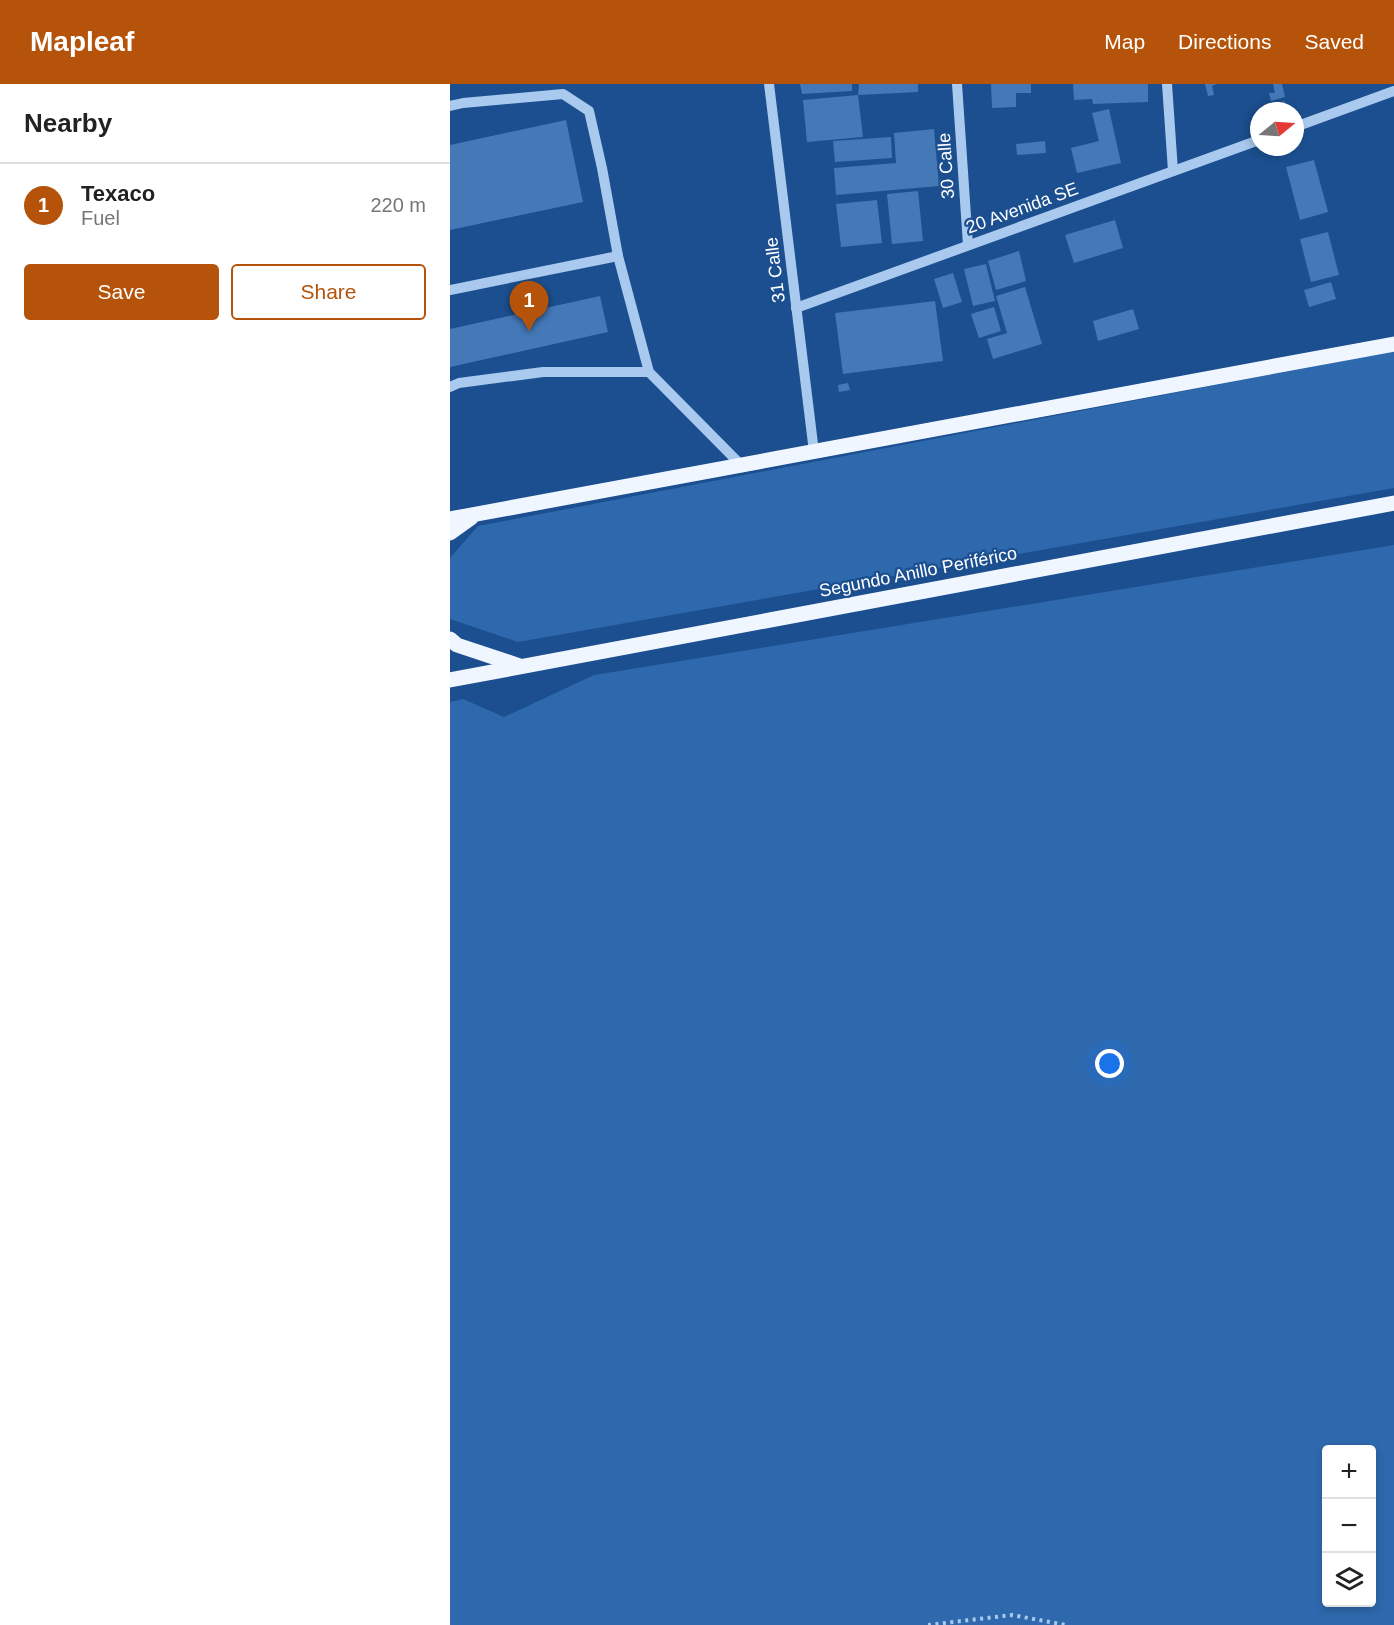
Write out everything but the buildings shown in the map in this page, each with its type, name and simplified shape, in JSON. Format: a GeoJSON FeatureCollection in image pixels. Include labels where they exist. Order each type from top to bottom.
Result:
{"type":"FeatureCollection","features":[{"type":"Feature","properties":{"kind":"main road"},"geometry":{"type":"LineString","coordinates":[[450,519],[1394,344]]}},
{"type":"Feature","properties":{"kind":"main road","name":"Segundo Anillo Periférico"},"geometry":{"type":"LineString","coordinates":[[450,680],[1394,503]]}},
{"type":"Feature","properties":{"kind":"main road"},"geometry":{"type":"LineString","coordinates":[[450,533],[476,514]]}},
{"type":"Feature","properties":{"kind":"main road"},"geometry":{"type":"LineString","coordinates":[[450,639],[457,645],[520,666]]}},
{"type":"Feature","properties":{"kind":"street","name":"31 Calle"},"geometry":{"type":"LineString","coordinates":[[769,84],[814,452]]}},
{"type":"Feature","properties":{"kind":"street","name":"30 Calle"},"geometry":{"type":"LineString","coordinates":[[957,84],[968,245]]}},
{"type":"Feature","properties":{"kind":"street"},"geometry":{"type":"LineString","coordinates":[[1167,84],[1173,171]]}},
{"type":"Feature","properties":{"kind":"street"},"geometry":{"type":"LineString","coordinates":[[1304,123],[1390,89]]}},
{"type":"Feature","properties":{"kind":"street"},"geometry":{"type":"LineString","coordinates":[[450,106],[563,94],[589,111],[618,256],[649,372],[741,465]]}},
{"type":"Feature","properties":{"kind":"street","name":"20 Avenida SE"},"geometry":{"type":"LineString","coordinates":[[796,308],[1250,143]]}},
{"type":"Feature","properties":{"kind":"street"},"geometry":{"type":"LineString","coordinates":[[450,290],[618,256]]}},
{"type":"Feature","properties":{"kind":"street"},"geometry":{"type":"LineString","coordinates":[[450,387],[459,383],[543,372],[649,372]]}},
{"type":"Feature","properties":{"kind":"path"},"geometry":{"type":"LineString","coordinates":[[928,1625],[1012,1615],[1066,1625]]}},
{"type":"Feature","properties":{"kind":"shaded area"},"geometry":{"type":"Polygon","coordinates":[[[1394,351],[1394,488],[518,642],[450,619],[450,558],[478,526],[1394,351]]]}},
{"type":"Feature","properties":{"kind":"shaded area"},"geometry":{"type":"Polygon","coordinates":[[[1394,545],[1394,1625],[450,1625],[450,702],[463,699],[504,717],[594,675],[1394,545]]]}},
{"type":"Feature","properties":{"kind":"place","name":"Texaco"},"geometry":{"type":"Point","coordinates":[529,331]}}]}
